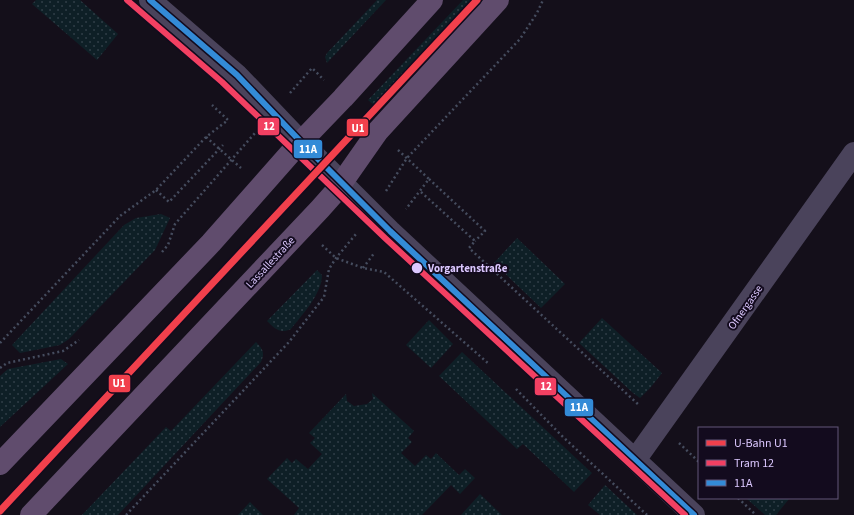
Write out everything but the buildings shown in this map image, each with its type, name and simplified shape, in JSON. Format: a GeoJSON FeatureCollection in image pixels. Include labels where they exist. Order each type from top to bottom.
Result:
{"type":"FeatureCollection","features":[{"type":"Feature","properties":{"kind":"main road"},"geometry":{"type":"LineString","coordinates":[[0,464],[211,243],[301,142],[432,0]]}},
{"type":"Feature","properties":{"kind":"main road","name":"Lassallestraße"},"geometry":{"type":"LineString","coordinates":[[30,515],[320,209],[341,183],[378,131],[498,0]]}},
{"type":"Feature","properties":{"kind":"street"},"geometry":{"type":"LineString","coordinates":[[150,0],[237,75],[372,214],[694,515]]}},
{"type":"Feature","properties":{"kind":"street","name":"Ofnergasse"},"geometry":{"type":"LineString","coordinates":[[635,460],[854,153]]}},
{"type":"Feature","properties":{"kind":"path"},"geometry":{"type":"LineString","coordinates":[[372,214],[407,158],[520,39],[537,13],[543,0]]}},
{"type":"Feature","properties":{"kind":"path"},"geometry":{"type":"LineString","coordinates":[[0,343],[120,216],[156,190],[206,137],[228,120],[212,105]]}},
{"type":"Feature","properties":{"kind":"path"},"geometry":{"type":"LineString","coordinates":[[158,257],[168,245],[175,224],[232,160],[206,137]]}},
{"type":"Feature","properties":{"kind":"path"},"geometry":{"type":"LineString","coordinates":[[156,190],[169,202],[223,145]]}},
{"type":"Feature","properties":{"kind":"path"},"geometry":{"type":"LineString","coordinates":[[407,158],[419,170]]}},
{"type":"Feature","properties":{"kind":"path"},"geometry":{"type":"LineString","coordinates":[[429,179],[485,231],[469,248],[698,461]]}},
{"type":"Feature","properties":{"kind":"path"},"geometry":{"type":"LineString","coordinates":[[421,192],[475,241]]}},
{"type":"Feature","properties":{"kind":"path"},"geometry":{"type":"LineString","coordinates":[[126,515],[288,342],[324,297],[329,269],[336,258],[363,268],[384,272],[493,367]]}},
{"type":"Feature","properties":{"kind":"path"},"geometry":{"type":"LineString","coordinates":[[0,368],[7,363],[63,351],[82,337]]}},
{"type":"Feature","properties":{"kind":"path"},"geometry":{"type":"LineString","coordinates":[[514,386],[562,436],[647,515]]}},
{"type":"Feature","properties":{"kind":"path"},"geometry":{"type":"LineString","coordinates":[[739,499],[756,515]]}},
{"type":"Feature","properties":{"kind":"shaded area"},"geometry":{"type":"Polygon","coordinates":[[[36,0],[80,0],[118,34],[97,60],[32,4],[36,0]]]}},
{"type":"Feature","properties":{"kind":"shaded area"},"geometry":{"type":"Polygon","coordinates":[[[377,0],[386,0],[327,63],[325,57],[327,53],[377,0]]]}},
{"type":"Feature","properties":{"kind":"shaded area"},"geometry":{"type":"Polygon","coordinates":[[[463,0],[478,0],[378,109],[368,100],[463,0]]]}},
{"type":"Feature","properties":{"kind":"shaded area"},"geometry":{"type":"Polygon","coordinates":[[[161,214],[170,218],[155,250],[69,339],[60,345],[20,353],[12,345],[124,225],[136,218],[161,214]]]}},
{"type":"Feature","properties":{"kind":"shaded area"},"geometry":{"type":"Polygon","coordinates":[[[517,238],[565,284],[541,308],[494,263],[517,238]]]}},
{"type":"Feature","properties":{"kind":"shaded area"},"geometry":{"type":"Polygon","coordinates":[[[317,270],[322,275],[321,282],[315,297],[306,311],[291,329],[281,331],[275,328],[267,321],[317,270]]]}},
{"type":"Feature","properties":{"kind":"shaded area"},"geometry":{"type":"Polygon","coordinates":[[[602,318],[662,373],[640,398],[579,343],[602,318]]]}},
{"type":"Feature","properties":{"kind":"shaded area"},"geometry":{"type":"Polygon","coordinates":[[[429,320],[453,344],[431,368],[406,345],[429,320]]]}},
{"type":"Feature","properties":{"kind":"shaded area"},"geometry":{"type":"Polygon","coordinates":[[[256,342],[263,351],[261,362],[118,515],[82,515],[166,427],[171,431],[256,342]]]}},
{"type":"Feature","properties":{"kind":"shaded area"},"geometry":{"type":"Polygon","coordinates":[[[462,352],[592,473],[574,492],[523,444],[517,449],[439,376],[462,352]]]}},
{"type":"Feature","properties":{"kind":"shaded area"},"geometry":{"type":"Polygon","coordinates":[[[61,359],[68,364],[0,427],[0,376],[8,369],[61,359]]]}},
{"type":"Feature","properties":{"kind":"shaded area"},"geometry":{"type":"Polygon","coordinates":[[[372,393],[414,431],[408,438],[412,442],[401,453],[415,466],[426,455],[431,459],[436,453],[459,475],[465,469],[475,478],[460,494],[451,485],[422,515],[294,515],[299,508],[267,479],[287,458],[292,463],[296,459],[308,469],[322,454],[310,443],[315,438],[309,433],[346,394],[347,401],[354,406],[367,404],[373,399],[372,393]]]}},
{"type":"Feature","properties":{"kind":"shaded area"},"geometry":{"type":"Polygon","coordinates":[[[605,485],[637,515],[600,515],[588,505],[605,485]]]}},
{"type":"Feature","properties":{"kind":"shaded area"},"geometry":{"type":"Polygon","coordinates":[[[480,494],[502,515],[461,515],[480,494]]]}},
{"type":"Feature","properties":{"kind":"shaded area"},"geometry":{"type":"Polygon","coordinates":[[[747,499],[789,499],[776,515],[765,515],[747,499]]]}},
{"type":"Feature","properties":{"kind":"shaded area"},"geometry":{"type":"Polygon","coordinates":[[[250,502],[263,515],[238,515],[250,502]]]}},
{"type":"Feature","properties":{"kind":"metro line","name":"U1"},"geometry":{"type":"LineString","coordinates":[[0,511],[477,0]]}},
{"type":"Feature","properties":{"kind":"tram line","name":"12"},"geometry":{"type":"LineString","coordinates":[[127,0],[222,82],[385,238],[685,515]]}},
{"type":"Feature","properties":{"kind":"transit line","name":"11A"},"geometry":{"type":"LineString","coordinates":[[150,0],[237,75],[301,142],[390,231],[694,515]]}},
{"type":"Feature","properties":{"kind":"place","name":"Vorgartenstraße"},"geometry":{"type":"Point","coordinates":[417,268]}}]}
